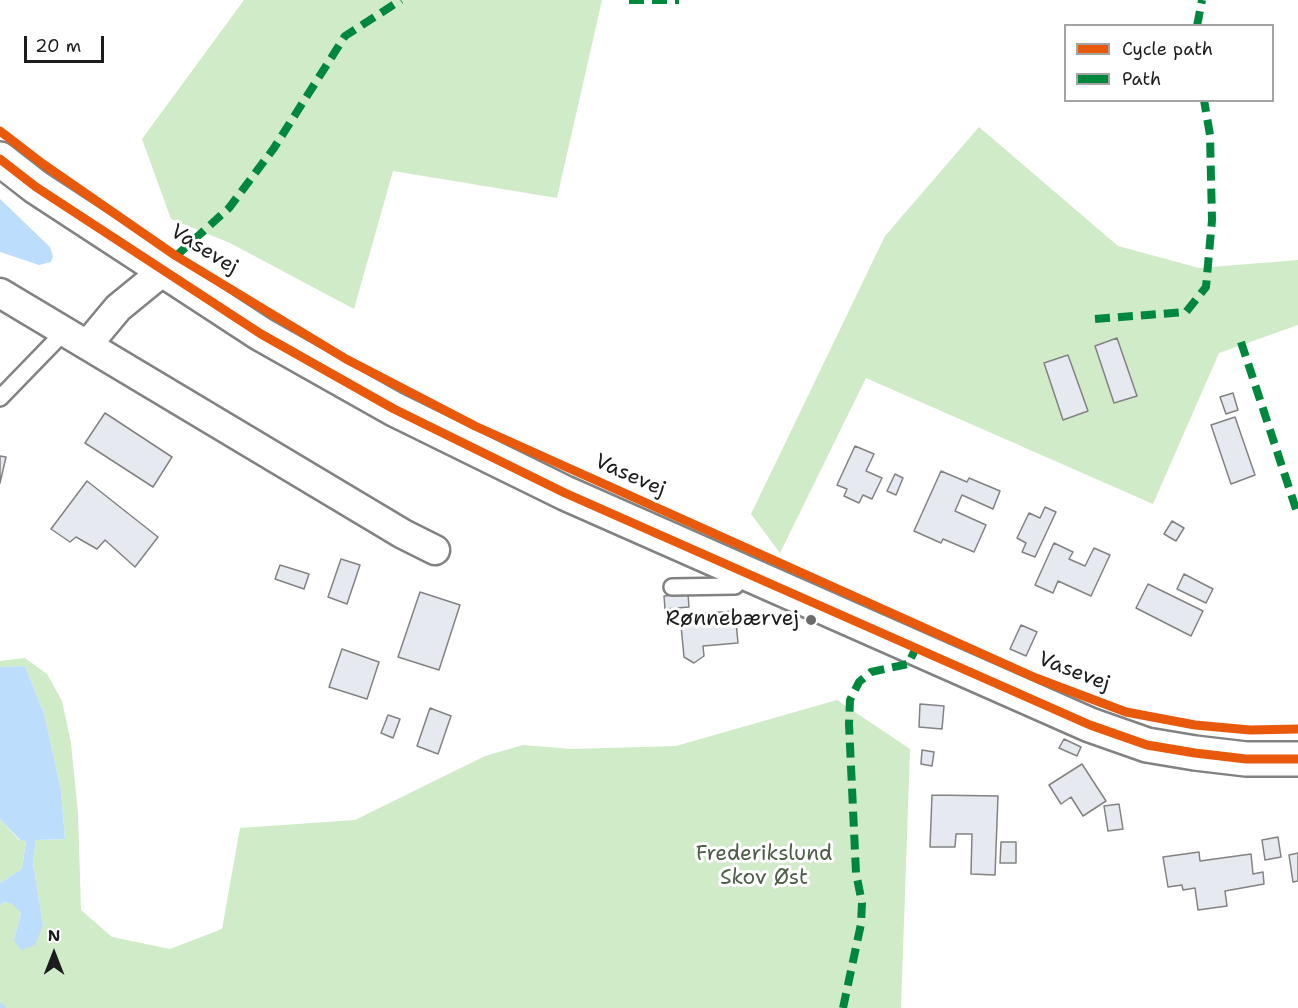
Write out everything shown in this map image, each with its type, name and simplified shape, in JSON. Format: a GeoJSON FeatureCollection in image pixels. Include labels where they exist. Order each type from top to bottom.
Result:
{"type":"FeatureCollection","features":[{"type":"Feature","properties":{"kind":"street","name":"Vasevej"},"geometry":{"type":"LineString","coordinates":[[0,159],[36,187],[162,272],[261,334],[394,409],[565,493],[1090,725],[1147,745],[1195,753],[1246,759],[1298,759]]}},
{"type":"Feature","properties":{"kind":"street","name":"Vasevej"},"geometry":{"type":"LineString","coordinates":[[76,337],[118,308],[162,272]]}},
{"type":"Feature","properties":{"kind":"street"},"geometry":{"type":"LineString","coordinates":[[0,293],[403,534],[435,550]]}},
{"type":"Feature","properties":{"kind":"lane"},"geometry":{"type":"LineString","coordinates":[[0,398],[76,337]]}},
{"type":"Feature","properties":{"kind":"lane"},"geometry":{"type":"LineString","coordinates":[[672,587],[735,586],[746,574]]}},
{"type":"Feature","properties":{"kind":"green space"},"geometry":{"type":"Polygon","coordinates":[[[244,0],[602,0],[557,198],[393,171],[354,309],[230,243],[171,219],[142,139],[244,0]]]}},
{"type":"Feature","properties":{"kind":"green space"},"geometry":{"type":"Polygon","coordinates":[[[979,127],[1118,246],[1199,268],[1298,260],[1298,325],[1219,353],[1153,504],[866,378],[780,553],[751,514],[885,236],[979,127]]]}},
{"type":"Feature","properties":{"kind":"green space","name":"Frederikslund Skov Øst"},"geometry":{"type":"Polygon","coordinates":[[[25,658],[47,674],[62,701],[71,743],[78,813],[81,910],[112,937],[170,949],[222,929],[240,828],[355,820],[485,756],[523,745],[571,749],[676,746],[837,700],[910,749],[901,1008],[0,1008],[0,905],[5,902],[13,904],[21,913],[14,940],[43,925],[33,863],[36,840],[65,839],[61,790],[44,713],[25,666],[0,667],[0,661],[25,658]]]}},
{"type":"Feature","properties":{"kind":"green space"},"geometry":{"type":"Polygon","coordinates":[[[0,819],[19,840],[26,840],[22,869],[0,883],[0,819]]]}},
{"type":"Feature","properties":{"kind":"water"},"geometry":{"type":"Polygon","coordinates":[[[0,199],[50,247],[53,256],[51,262],[39,265],[0,252],[0,199]]]}},
{"type":"Feature","properties":{"kind":"water"},"geometry":{"type":"Polygon","coordinates":[[[25,666],[44,713],[61,790],[65,839],[36,840],[33,863],[43,925],[35,945],[21,950],[14,940],[21,913],[12,904],[5,902],[0,905],[0,883],[22,869],[26,841],[20,840],[0,819],[0,667],[25,666]]]}},
{"type":"Feature","properties":{"kind":"building"},"geometry":{"type":"Polygon","coordinates":[[[1117,338],[1137,396],[1114,403],[1095,346],[1117,338]]]}},
{"type":"Feature","properties":{"kind":"building"},"geometry":{"type":"Polygon","coordinates":[[[1068,355],[1088,411],[1063,420],[1044,363],[1068,355]]]}},
{"type":"Feature","properties":{"kind":"building"},"geometry":{"type":"Polygon","coordinates":[[[1233,393],[1238,410],[1226,414],[1220,397],[1233,393]]]}},
{"type":"Feature","properties":{"kind":"building"},"geometry":{"type":"Polygon","coordinates":[[[105,413],[172,457],[153,487],[85,443],[105,413]]]}},
{"type":"Feature","properties":{"kind":"building"},"geometry":{"type":"Polygon","coordinates":[[[1235,417],[1255,475],[1231,484],[1211,425],[1235,417]]]}},
{"type":"Feature","properties":{"kind":"building"},"geometry":{"type":"Polygon","coordinates":[[[855,446],[874,454],[866,471],[882,478],[872,499],[863,495],[859,503],[844,496],[847,489],[837,485],[855,446]]]}},
{"type":"Feature","properties":{"kind":"building"},"geometry":{"type":"Polygon","coordinates":[[[0,456],[6,457],[0,483],[0,456]]]}},
{"type":"Feature","properties":{"kind":"building"},"geometry":{"type":"Polygon","coordinates":[[[941,471],[967,482],[969,478],[1000,491],[993,509],[962,495],[955,511],[986,525],[974,552],[943,539],[941,543],[914,531],[941,471]]]}},
{"type":"Feature","properties":{"kind":"building"},"geometry":{"type":"Polygon","coordinates":[[[895,474],[903,478],[896,495],[887,491],[895,474]]]}},
{"type":"Feature","properties":{"kind":"building"},"geometry":{"type":"Polygon","coordinates":[[[87,481],[158,537],[135,567],[105,540],[97,549],[76,537],[70,542],[51,529],[87,481]]]}},
{"type":"Feature","properties":{"kind":"building"},"geometry":{"type":"Polygon","coordinates":[[[1045,507],[1056,512],[1035,557],[1022,552],[1026,543],[1017,538],[1029,513],[1040,518],[1045,507]]]}},
{"type":"Feature","properties":{"kind":"building"},"geometry":{"type":"Polygon","coordinates":[[[1172,521],[1184,528],[1176,541],[1164,534],[1172,521]]]}},
{"type":"Feature","properties":{"kind":"building"},"geometry":{"type":"Polygon","coordinates":[[[1054,543],[1073,552],[1069,559],[1085,566],[1094,548],[1110,555],[1091,596],[1058,581],[1053,593],[1035,585],[1054,543]]]}},
{"type":"Feature","properties":{"kind":"building"},"geometry":{"type":"Polygon","coordinates":[[[341,559],[360,565],[347,604],[328,597],[341,559]]]}},
{"type":"Feature","properties":{"kind":"building"},"geometry":{"type":"Polygon","coordinates":[[[280,565],[309,574],[304,589],[275,579],[280,565]]]}},
{"type":"Feature","properties":{"kind":"building"},"geometry":{"type":"Polygon","coordinates":[[[1184,574],[1213,589],[1206,603],[1177,589],[1184,574]]]}},
{"type":"Feature","properties":{"kind":"building"},"geometry":{"type":"Polygon","coordinates":[[[1148,584],[1203,611],[1191,636],[1136,608],[1148,584]]]}},
{"type":"Feature","properties":{"kind":"building"},"geometry":{"type":"Polygon","coordinates":[[[420,592],[460,605],[439,670],[398,657],[420,592]]]}},
{"type":"Feature","properties":{"kind":"building"},"geometry":{"type":"Polygon","coordinates":[[[688,594],[689,607],[665,609],[664,596],[688,594]]]}},
{"type":"Feature","properties":{"kind":"building"},"geometry":{"type":"Polygon","coordinates":[[[735,611],[738,643],[703,646],[704,656],[694,663],[684,657],[680,615],[735,611]]]}},
{"type":"Feature","properties":{"kind":"building"},"geometry":{"type":"Polygon","coordinates":[[[1021,625],[1037,632],[1026,656],[1010,649],[1021,625]]]}},
{"type":"Feature","properties":{"kind":"building"},"geometry":{"type":"Polygon","coordinates":[[[342,649],[379,662],[367,699],[329,687],[342,649]]]}},
{"type":"Feature","properties":{"kind":"building"},"geometry":{"type":"Polygon","coordinates":[[[920,704],[944,706],[942,729],[919,727],[920,704]]]}},
{"type":"Feature","properties":{"kind":"building"},"geometry":{"type":"Polygon","coordinates":[[[430,708],[451,716],[438,754],[417,746],[430,708]]]}},
{"type":"Feature","properties":{"kind":"building"},"geometry":{"type":"Polygon","coordinates":[[[388,715],[400,719],[393,738],[381,733],[388,715]]]}},
{"type":"Feature","properties":{"kind":"building"},"geometry":{"type":"Polygon","coordinates":[[[1064,739],[1081,747],[1077,756],[1059,748],[1064,739]]]}},
{"type":"Feature","properties":{"kind":"building"},"geometry":{"type":"Polygon","coordinates":[[[922,750],[934,752],[932,766],[921,764],[922,750]]]}},
{"type":"Feature","properties":{"kind":"building"},"geometry":{"type":"Polygon","coordinates":[[[1082,764],[1106,801],[1083,816],[1071,797],[1061,804],[1049,785],[1082,764]]]}},
{"type":"Feature","properties":{"kind":"building"},"geometry":{"type":"Polygon","coordinates":[[[932,795],[998,796],[995,875],[971,874],[972,834],[956,834],[955,847],[930,847],[932,795]]]}},
{"type":"Feature","properties":{"kind":"building"},"geometry":{"type":"Polygon","coordinates":[[[1119,804],[1123,829],[1108,831],[1104,806],[1119,804]]]}},
{"type":"Feature","properties":{"kind":"building"},"geometry":{"type":"Polygon","coordinates":[[[1278,837],[1281,857],[1265,860],[1262,840],[1278,837]]]}},
{"type":"Feature","properties":{"kind":"building"},"geometry":{"type":"Polygon","coordinates":[[[1001,842],[1016,842],[1016,863],[1000,863],[1001,842]]]}},
{"type":"Feature","properties":{"kind":"building"},"geometry":{"type":"Polygon","coordinates":[[[1199,852],[1200,861],[1251,854],[1253,874],[1263,872],[1264,884],[1225,891],[1227,906],[1198,910],[1195,888],[1183,890],[1182,885],[1168,887],[1163,857],[1199,852]]]}},
{"type":"Feature","properties":{"kind":"building"},"geometry":{"type":"Polygon","coordinates":[[[1298,853],[1298,881],[1293,882],[1289,855],[1298,853]]]}},
{"type":"Feature","properties":{"kind":"marked path"},"geometry":{"type":"LineString","coordinates":[[176,256],[229,208],[274,148],[345,36],[401,0]]}},
{"type":"Feature","properties":{"kind":"marked path"},"geometry":{"type":"LineString","coordinates":[[629,0],[679,0]]}},
{"type":"Feature","properties":{"kind":"marked path"},"geometry":{"type":"LineString","coordinates":[[1197,24],[1202,0]]}},
{"type":"Feature","properties":{"kind":"marked path"},"geometry":{"type":"LineString","coordinates":[[1095,319],[1186,312],[1206,287],[1212,220],[1210,135],[1204,102]]}},
{"type":"Feature","properties":{"kind":"marked path"},"geometry":{"type":"LineString","coordinates":[[1241,342],[1298,515]]}},
{"type":"Feature","properties":{"kind":"marked path"},"geometry":{"type":"LineString","coordinates":[[843,1008],[861,924],[862,903],[856,873],[849,724],[850,700],[859,682],[871,672],[908,664],[916,648]]}},
{"type":"Feature","properties":{"kind":"cycle path"},"geometry":{"type":"LineString","coordinates":[[0,131],[43,164],[176,256],[346,359],[475,426],[1036,678],[1126,712],[1195,725],[1250,730],[1298,729]]}},
{"type":"Feature","properties":{"kind":"cycle path"},"geometry":{"type":"LineString","coordinates":[[0,159],[36,187],[261,334],[394,409],[565,493],[1090,725],[1147,745],[1195,753],[1246,759],[1298,759]]}},
{"type":"Feature","properties":{"kind":"place","name":"Rønnebærvej"},"geometry":{"type":"Point","coordinates":[811,620]}}]}
